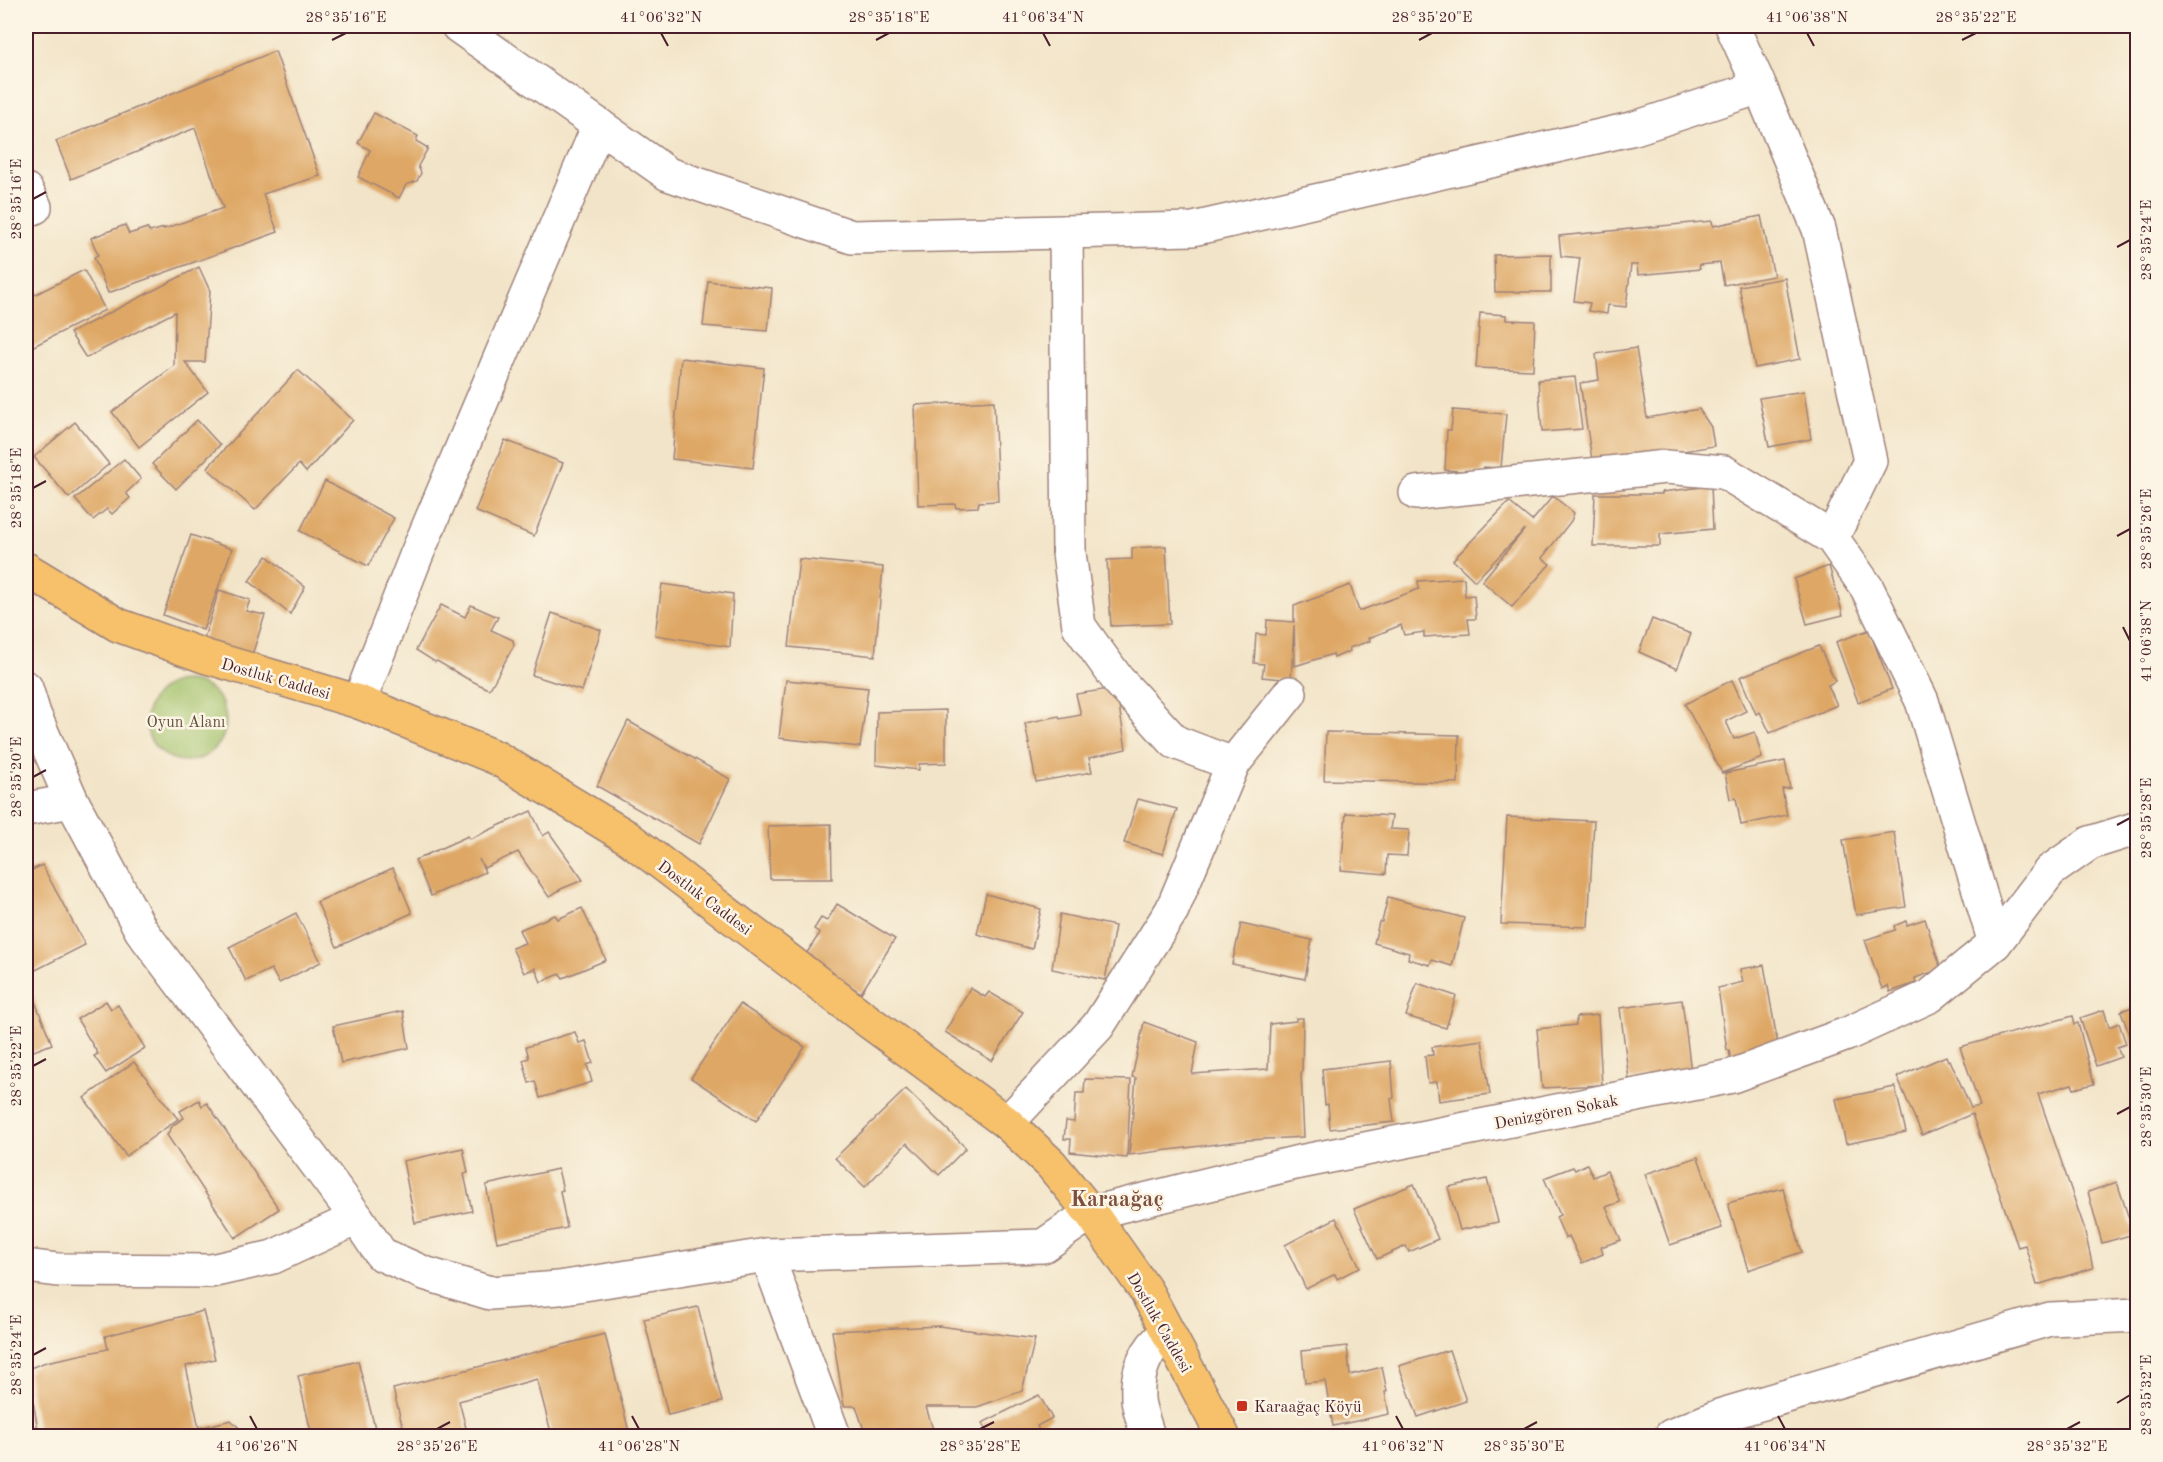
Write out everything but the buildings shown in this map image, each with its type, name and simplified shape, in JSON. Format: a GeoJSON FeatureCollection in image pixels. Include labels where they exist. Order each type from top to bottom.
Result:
{"type":"FeatureCollection","features":[{"type":"Feature","properties":{"kind":"main road","name":"Dostluk Caddesi"},"geometry":{"type":"LineString","coordinates":[[26,569],[118,625],[207,657],[359,702],[497,758],[627,837],[868,1021],[1007,1123],[1051,1164],[1090,1213],[1146,1292],[1223,1437]]}},
{"type":"Feature","properties":{"kind":"street"},"geometry":{"type":"LineString","coordinates":[[458,26],[668,174],[852,237],[1193,229],[1635,128],[1760,87]]}},
{"type":"Feature","properties":{"kind":"street"},"geometry":{"type":"LineString","coordinates":[[1732,26],[1819,229],[1870,461],[1832,538]]}},
{"type":"Feature","properties":{"kind":"street"},"geometry":{"type":"LineString","coordinates":[[359,702],[416,556],[599,125]]}},
{"type":"Feature","properties":{"kind":"street"},"geometry":{"type":"LineString","coordinates":[[26,190],[35,207],[26,211]]}},
{"type":"Feature","properties":{"kind":"street"},"geometry":{"type":"LineString","coordinates":[[1066,232],[1069,552],[1079,626],[1118,680],[1175,742],[1233,764]]}},
{"type":"Feature","properties":{"kind":"street"},"geometry":{"type":"LineString","coordinates":[[1416,493],[1666,467],[1724,472],[1832,538],[1867,588],[1922,702],[1995,943]]}},
{"type":"Feature","properties":{"kind":"street"},"geometry":{"type":"LineString","coordinates":[[26,687],[34,714],[72,801],[141,930],[357,1218],[381,1254],[424,1273],[490,1293],[559,1287],[767,1255],[1043,1246],[1090,1213]]}},
{"type":"Feature","properties":{"kind":"street"},"geometry":{"type":"LineString","coordinates":[[1007,1123],[1098,1026],[1172,910],[1233,764],[1290,693]]}},
{"type":"Feature","properties":{"kind":"street"},"geometry":{"type":"LineString","coordinates":[[26,809],[72,801]]}},
{"type":"Feature","properties":{"kind":"street","name":"Denizgören Sokak"},"geometry":{"type":"LineString","coordinates":[[1090,1213],[1295,1163],[1732,1076],[1847,1034],[1930,996],[1995,943],[2050,872],[2090,843],[2138,828]]}},
{"type":"Feature","properties":{"kind":"street"},"geometry":{"type":"LineString","coordinates":[[26,1266],[58,1270],[211,1271],[273,1257],[357,1218]]}},
{"type":"Feature","properties":{"kind":"street"},"geometry":{"type":"LineString","coordinates":[[767,1255],[834,1437]]}},
{"type":"Feature","properties":{"kind":"street"},"geometry":{"type":"LineString","coordinates":[[1671,1437],[1724,1426],[2050,1319],[2138,1315]]}},
{"type":"Feature","properties":{"kind":"street"},"geometry":{"type":"LineString","coordinates":[[1148,1437],[1138,1400],[1141,1369],[1146,1354],[1167,1332]]}},
{"type":"Feature","properties":{"kind":"green space","name":"Oyun Alanı"},"geometry":{"type":"Polygon","coordinates":[[[186,681],[201,684],[214,693],[223,706],[226,721],[223,736],[214,749],[201,758],[186,761],[171,758],[158,749],[149,736],[146,721],[149,706],[158,693],[171,684],[186,681]]]}},
{"type":"Feature","properties":{"kind":"place","name":"Karaağaç Köyü"},"geometry":{"type":"Point","coordinates":[1242,1406]}},
{"type":"Feature","properties":{"kind":"district","name":"Karaağaç"},"geometry":{"type":"Point","coordinates":[1117,1198]}}]}
